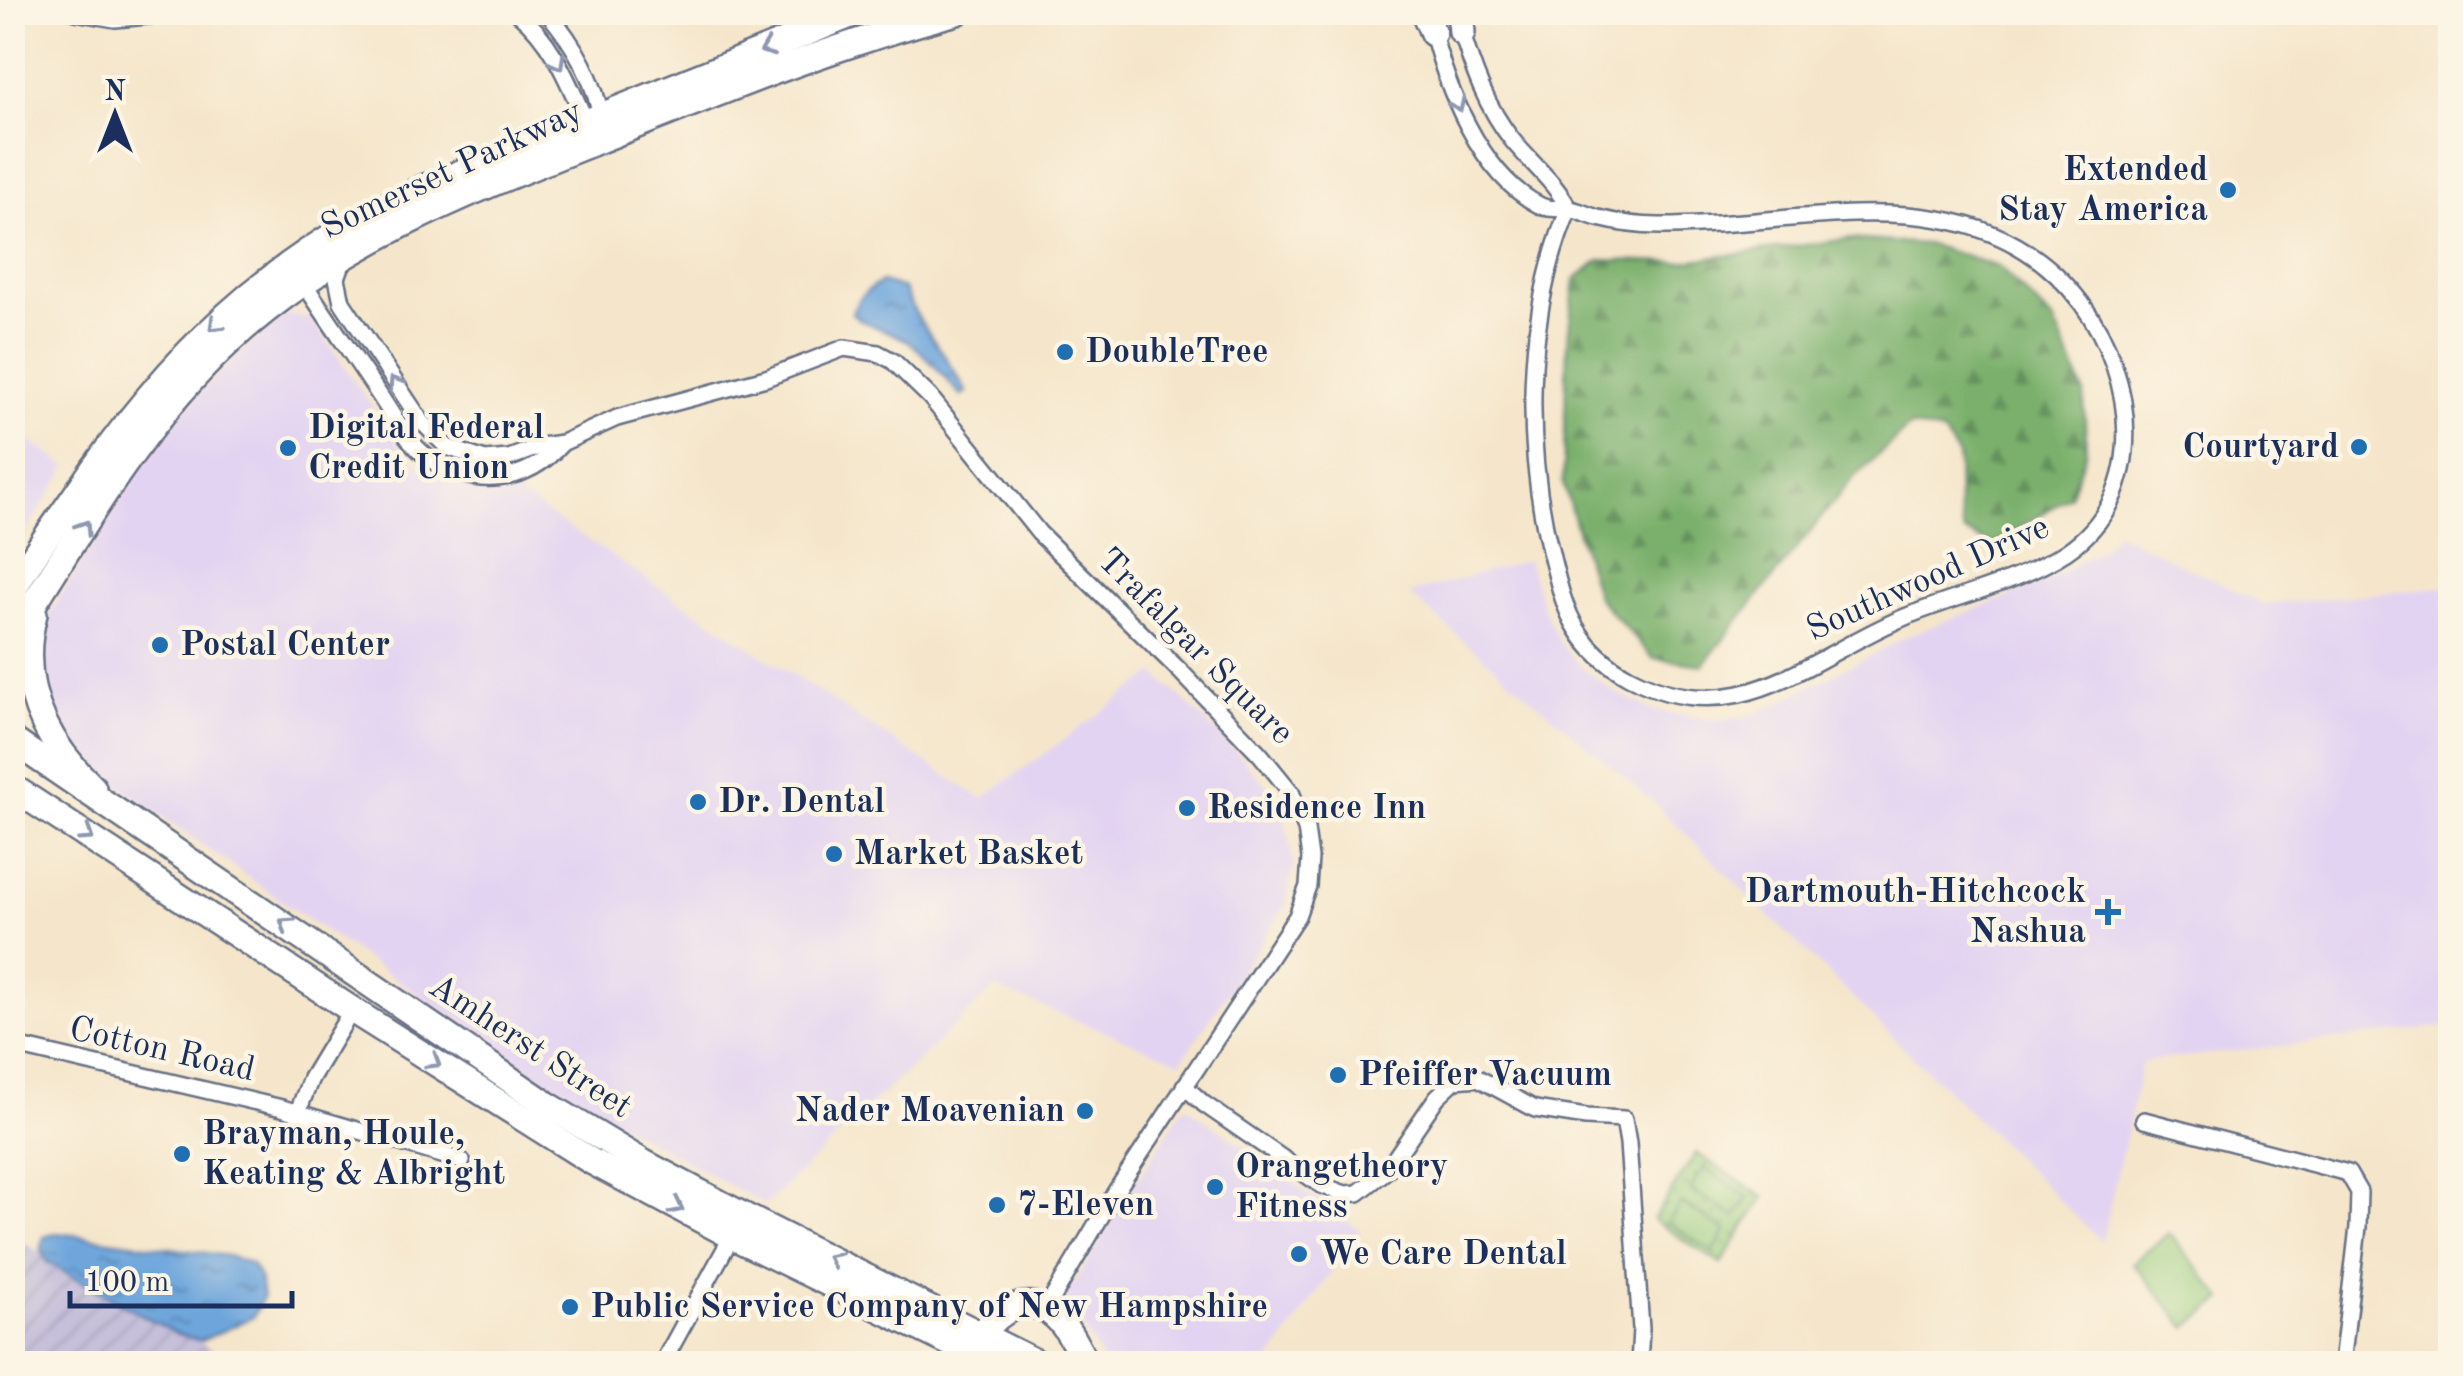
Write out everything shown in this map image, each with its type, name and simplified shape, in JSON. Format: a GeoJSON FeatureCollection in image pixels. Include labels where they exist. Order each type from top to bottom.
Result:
{"type":"FeatureCollection","features":[{"type":"Feature","properties":{"kind":"main road","name":"Somerset Parkway"},"geometry":{"type":"LineString","coordinates":[[16,583],[100,458],[152,392],[221,318],[296,272],[350,251],[595,127],[858,12]]}},
{"type":"Feature","properties":{"kind":"main road","name":"Somerset Parkway"},"geometry":{"type":"LineString","coordinates":[[12,638],[131,457],[171,404],[335,232],[382,207],[595,127],[956,12]]}},
{"type":"Feature","properties":{"kind":"main road"},"geometry":{"type":"LineString","coordinates":[[45,587],[28,646],[36,708],[66,760],[112,806]]}},
{"type":"Feature","properties":{"kind":"main road","name":"Amherst Street"},"geometry":{"type":"LineString","coordinates":[[12,740],[546,1104],[980,1354]]}},
{"type":"Feature","properties":{"kind":"main road","name":"Amherst Street"},"geometry":{"type":"LineString","coordinates":[[12,786],[352,1010],[591,1161],[732,1236],[980,1354],[1038,1364]]}},
{"type":"Feature","properties":{"kind":"main road"},"geometry":{"type":"LineString","coordinates":[[980,1354],[998,1314],[1025,1304],[1046,1309],[1059,1320],[1086,1364]]}},
{"type":"Feature","properties":{"kind":"street"},"geometry":{"type":"LineString","coordinates":[[76,12],[115,19],[190,12]]}},
{"type":"Feature","properties":{"kind":"street"},"geometry":{"type":"LineString","coordinates":[[517,12],[555,56],[595,127]]}},
{"type":"Feature","properties":{"kind":"street"},"geometry":{"type":"LineString","coordinates":[[547,12],[578,52],[595,127]]}},
{"type":"Feature","properties":{"kind":"street"},"geometry":{"type":"LineString","coordinates":[[1459,19],[1478,82],[1497,119],[1569,209]]}},
{"type":"Feature","properties":{"kind":"street","name":"Southwood Drive"},"geometry":{"type":"LineString","coordinates":[[1428,20],[1459,110],[1488,156],[1534,201],[1553,210],[1569,209],[1606,220],[1654,226],[1907,213],[1958,222],[2021,249],[2073,294],[2103,336],[2118,372],[2127,432],[2122,469],[2105,508],[2082,539],[2045,564],[1908,616],[1758,691],[1716,698],[1692,697],[1668,693],[1624,674],[1589,646],[1564,604],[1546,536],[1537,468],[1535,386],[1541,312],[1552,254],[1569,209]]}},
{"type":"Feature","properties":{"kind":"street","name":"Trafalgar Square"},"geometry":{"type":"LineString","coordinates":[[350,251],[338,272],[342,302],[438,441],[462,454],[485,460],[562,444],[617,418],[766,378],[844,348],[878,352],[893,360],[919,384],[1039,533],[1260,754],[1298,804],[1310,858],[1303,902],[1281,945],[1116,1190],[1046,1309]]}},
{"type":"Feature","properties":{"kind":"street","name":"Trafalgar Square"},"geometry":{"type":"LineString","coordinates":[[296,272],[412,442],[432,460],[470,476],[498,478],[527,472],[546,462],[562,444]]}},
{"type":"Feature","properties":{"kind":"street","name":"Cotton Road"},"geometry":{"type":"LineString","coordinates":[[297,1114],[311,1078],[352,1010]]}},
{"type":"Feature","properties":{"kind":"street","name":"Cotton Road"},"geometry":{"type":"LineString","coordinates":[[12,1045],[297,1114],[462,1161]]}},
{"type":"Feature","properties":{"kind":"street"},"geometry":{"type":"LineString","coordinates":[[1184,1086],[1321,1185],[1345,1194],[1358,1193],[1388,1170],[1437,1097],[1455,1080],[1478,1078],[1535,1108],[1624,1119],[1640,1329],[1639,1364]]}},
{"type":"Feature","properties":{"kind":"street"},"geometry":{"type":"LineString","coordinates":[[2144,1120],[2348,1173],[2359,1192],[2354,1275],[2342,1364]]}},
{"type":"Feature","properties":{"kind":"street"},"geometry":{"type":"LineString","coordinates":[[662,1364],[732,1236]]}},
{"type":"Feature","properties":{"kind":"shaded area"},"geometry":{"type":"Polygon","coordinates":[[[295,315],[314,323],[418,466],[457,484],[508,488],[982,799],[1155,673],[1270,789],[1283,808],[1294,865],[1286,905],[1181,1062],[995,988],[765,1205],[559,1090],[81,759],[65,741],[39,666],[40,642],[50,612],[145,463],[185,409],[233,358],[280,317],[295,315]]]}},
{"type":"Feature","properties":{"kind":"shaded area"},"geometry":{"type":"Polygon","coordinates":[[[13,429],[68,467],[13,551],[13,429]]]}},
{"type":"Feature","properties":{"kind":"shaded area","name":"Dartmouth-Hitchcock Nashua"},"geometry":{"type":"Polygon","coordinates":[[[2116,532],[2264,605],[2450,586],[2450,1026],[2142,1062],[2102,1242],[1650,799],[1409,594],[1528,560],[1543,608],[1561,645],[1581,667],[1614,692],[1652,710],[1714,720],[1755,715],[1910,635],[2046,582],[2103,548],[2116,532]]]}},
{"type":"Feature","properties":{"kind":"shaded area"},"geometry":{"type":"Polygon","coordinates":[[[1185,1105],[1360,1230],[1269,1363],[1104,1363],[1065,1297],[1185,1105]]]}},
{"type":"Feature","properties":{"kind":"shaded area"},"geometry":{"type":"Polygon","coordinates":[[[13,1237],[236,1363],[13,1363],[13,1237]]]}},
{"type":"Feature","properties":{"kind":"green space"},"geometry":{"type":"Polygon","coordinates":[[[1849,239],[1927,244],[1999,267],[2054,322],[2084,392],[2086,451],[2070,496],[1993,545],[1964,532],[1959,511],[1958,455],[1942,433],[1910,426],[1853,478],[1703,665],[1653,658],[1597,597],[1563,482],[1567,346],[1575,279],[1600,260],[1679,262],[1849,239]]]}},
{"type":"Feature","properties":{"kind":"green space"},"geometry":{"type":"Polygon","coordinates":[[[1696,1153],[1764,1197],[1721,1264],[1653,1220],[1696,1153]]]}},
{"type":"Feature","properties":{"kind":"green space"},"geometry":{"type":"Polygon","coordinates":[[[1704,1168],[1748,1197],[1735,1217],[1690,1189],[1704,1168]]]}},
{"type":"Feature","properties":{"kind":"green space"},"geometry":{"type":"Polygon","coordinates":[[[1681,1203],[1726,1231],[1713,1252],[1668,1223],[1681,1203]]]}},
{"type":"Feature","properties":{"kind":"green space"},"geometry":{"type":"Polygon","coordinates":[[[2169,1233],[2223,1299],[2187,1328],[2133,1263],[2169,1233]]]}},
{"type":"Feature","properties":{"kind":"water"},"geometry":{"type":"Polygon","coordinates":[[[882,282],[904,289],[967,393],[962,396],[910,343],[852,313],[864,294],[882,282]]]}},
{"type":"Feature","properties":{"kind":"water"},"geometry":{"type":"Polygon","coordinates":[[[57,1233],[228,1256],[251,1264],[259,1277],[263,1297],[253,1317],[201,1341],[175,1333],[47,1262],[41,1250],[44,1237],[57,1233]]]}},
{"type":"Feature","properties":{"kind":"place","name":"Extended Stay America"},"geometry":{"type":"Point","coordinates":[2228,190]}},
{"type":"Feature","properties":{"kind":"place","name":"DoubleTree"},"geometry":{"type":"Point","coordinates":[1065,352]}},
{"type":"Feature","properties":{"kind":"place","name":"Courtyard"},"geometry":{"type":"Point","coordinates":[2359,447]}},
{"type":"Feature","properties":{"kind":"place","name":"Digital Federal Credit Union"},"geometry":{"type":"Point","coordinates":[288,448]}},
{"type":"Feature","properties":{"kind":"place","name":"Postal Center"},"geometry":{"type":"Point","coordinates":[160,645]}},
{"type":"Feature","properties":{"kind":"place","name":"Dr. Dental"},"geometry":{"type":"Point","coordinates":[698,802]}},
{"type":"Feature","properties":{"kind":"place","name":"Residence Inn"},"geometry":{"type":"Point","coordinates":[1187,808]}},
{"type":"Feature","properties":{"kind":"place","name":"Market Basket"},"geometry":{"type":"Point","coordinates":[834,854]}},
{"type":"Feature","properties":{"kind":"place","name":"Dartmouth-Hitchcock Nashua"},"geometry":{"type":"Point","coordinates":[2108,912]}},
{"type":"Feature","properties":{"kind":"place","name":"Pfeiffer Vacuum"},"geometry":{"type":"Point","coordinates":[1338,1075]}},
{"type":"Feature","properties":{"kind":"place","name":"Nader Moavenian"},"geometry":{"type":"Point","coordinates":[1085,1111]}},
{"type":"Feature","properties":{"kind":"place","name":"Brayman, Houle, Keating & Albright"},"geometry":{"type":"Point","coordinates":[182,1154]}},
{"type":"Feature","properties":{"kind":"place","name":"Orangetheory Fitness"},"geometry":{"type":"Point","coordinates":[1215,1187]}},
{"type":"Feature","properties":{"kind":"place","name":"7-Eleven"},"geometry":{"type":"Point","coordinates":[997,1205]}},
{"type":"Feature","properties":{"kind":"place","name":"We Care Dental"},"geometry":{"type":"Point","coordinates":[1299,1254]}},
{"type":"Feature","properties":{"kind":"place","name":"Public Service Company of New Hampshire"},"geometry":{"type":"Point","coordinates":[570,1307]}}]}
